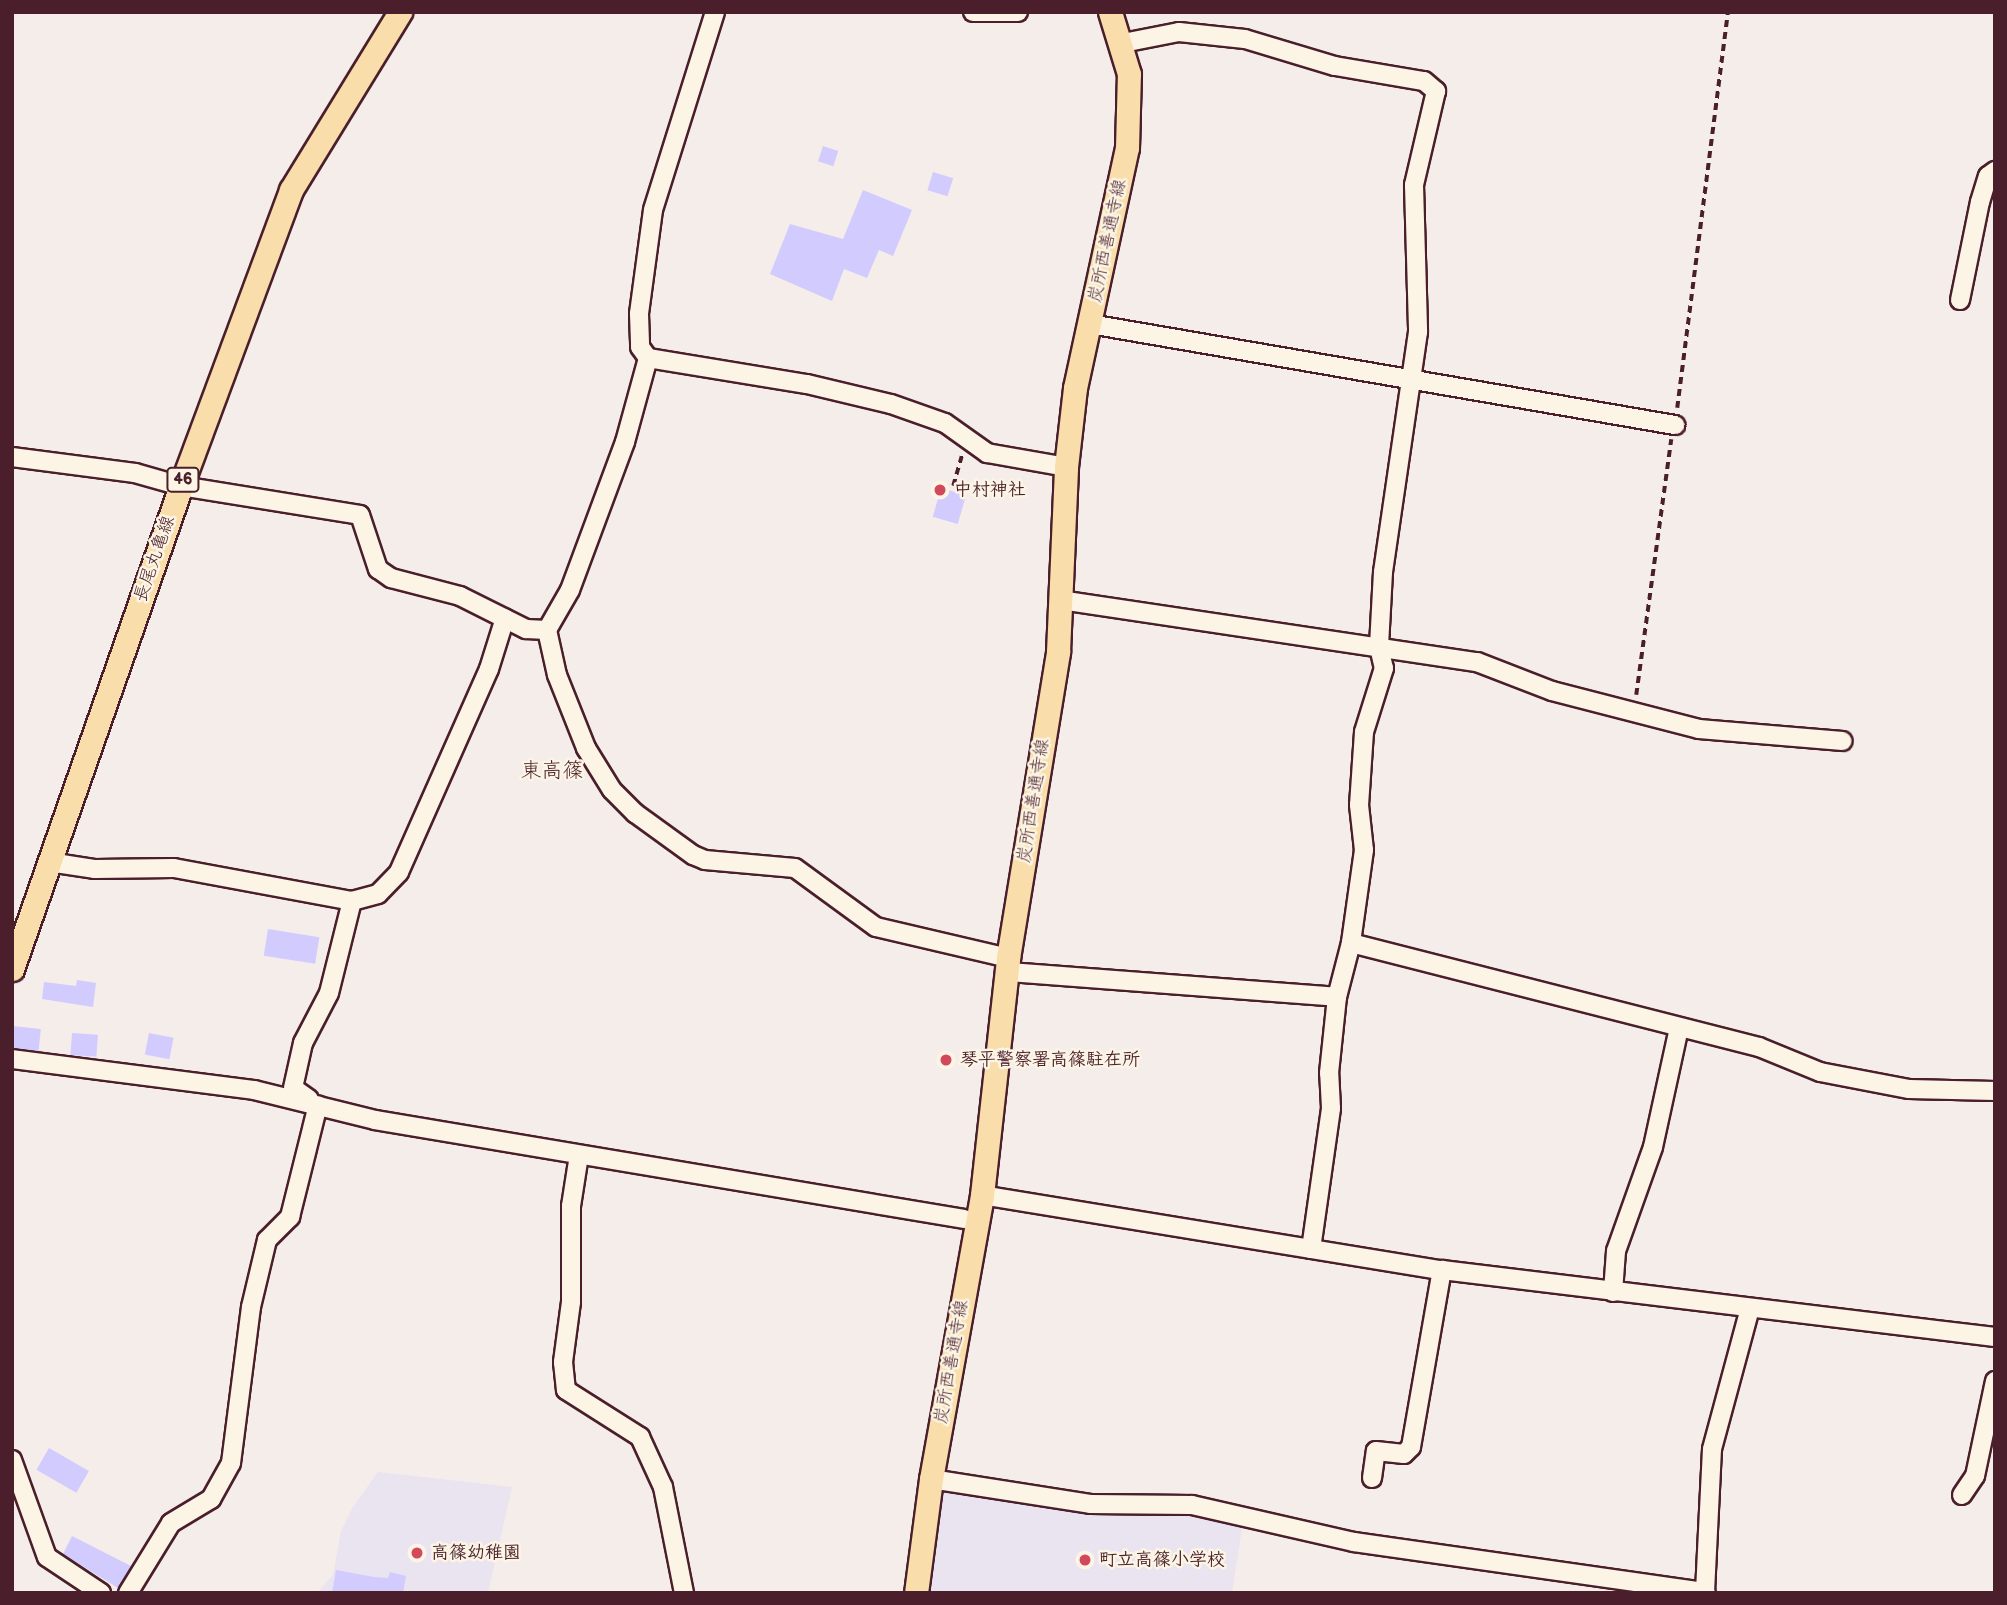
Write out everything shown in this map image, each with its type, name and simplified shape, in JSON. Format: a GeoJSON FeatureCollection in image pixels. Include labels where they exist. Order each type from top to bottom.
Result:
{"type":"FeatureCollection","features":[{"type":"Feature","properties":{"kind":"main road","name":"長尾丸亀線"},"geometry":{"type":"LineString","coordinates":[[12,969],[181,486],[291,190],[400,12]]}},
{"type":"Feature","properties":{"kind":"main road","name":"炭所西善通寺線"},"geometry":{"type":"LineString","coordinates":[[916,1593],[931,1479],[982,1195],[1008,965],[1058,652],[1066,467],[1090,324],[1127,148],[1131,110],[1123,43],[1110,12]]}},
{"type":"Feature","properties":{"kind":"street"},"geometry":{"type":"LineString","coordinates":[[715,12],[653,210],[639,314],[640,347],[648,358],[807,384],[891,404],[945,423],[987,453],[1013,460],[1066,467]]}},
{"type":"Feature","properties":{"kind":"street"},"geometry":{"type":"LineString","coordinates":[[973,12],[1017,12]]}},
{"type":"Feature","properties":{"kind":"street"},"geometry":{"type":"LineString","coordinates":[[1123,43],[1179,32],[1245,38],[1335,66],[1424,81],[1436,91],[1414,185],[1418,332],[1383,572],[1379,647],[1384,668],[1364,732],[1359,805],[1364,850],[1351,943],[1337,997],[1329,1073],[1331,1108],[1311,1249]]}},
{"type":"Feature","properties":{"kind":"street"},"geometry":{"type":"LineString","coordinates":[[1960,300],[1980,202],[1988,176],[1995,171]]}},
{"type":"Feature","properties":{"kind":"street"},"geometry":{"type":"LineString","coordinates":[[1090,324],[1412,382],[1675,425]]}},
{"type":"Feature","properties":{"kind":"street"},"geometry":{"type":"LineString","coordinates":[[648,358],[625,442],[570,590],[547,629],[575,727],[612,790],[635,813],[693,855],[705,860],[795,868],[876,927],[1008,965],[1337,997]]}},
{"type":"Feature","properties":{"kind":"street"},"geometry":{"type":"LineString","coordinates":[[12,457],[135,473],[181,486],[360,515],[378,569],[391,578],[460,596],[526,629],[547,629]]}},
{"type":"Feature","properties":{"kind":"street"},"geometry":{"type":"LineString","coordinates":[[1060,600],[1477,662],[1639,717],[1699,729],[1843,741]]}},
{"type":"Feature","properties":{"kind":"street"},"geometry":{"type":"LineString","coordinates":[[49,862],[95,869],[174,868],[352,901],[378,894],[399,872],[489,668],[505,618]]}},
{"type":"Feature","properties":{"kind":"street"},"geometry":{"type":"LineString","coordinates":[[318,1105],[293,1088],[303,1044],[329,993],[352,901]]}},
{"type":"Feature","properties":{"kind":"street"},"geometry":{"type":"LineString","coordinates":[[1351,943],[1759,1047],[1820,1072],[1909,1089],[1995,1091]]}},
{"type":"Feature","properties":{"kind":"street"},"geometry":{"type":"LineString","coordinates":[[1613,1292],[1616,1251],[1653,1147],[1679,1028]]}},
{"type":"Feature","properties":{"kind":"street"},"geometry":{"type":"LineString","coordinates":[[12,1059],[254,1090],[375,1120],[964,1219]]}},
{"type":"Feature","properties":{"kind":"street"},"geometry":{"type":"LineString","coordinates":[[128,1593],[171,1522],[211,1499],[231,1463],[251,1307],[267,1240],[290,1217],[318,1105]]}},
{"type":"Feature","properties":{"kind":"street"},"geometry":{"type":"LineString","coordinates":[[579,1155],[571,1206],[571,1302],[563,1362],[566,1390],[640,1437],[663,1487],[684,1593]]}},
{"type":"Feature","properties":{"kind":"street"},"geometry":{"type":"LineString","coordinates":[[982,1195],[1442,1270],[1995,1337]]}},
{"type":"Feature","properties":{"kind":"street"},"geometry":{"type":"LineString","coordinates":[[1371,1478],[1376,1451],[1404,1454],[1411,1447],[1442,1270]]}},
{"type":"Feature","properties":{"kind":"street"},"geometry":{"type":"LineString","coordinates":[[931,1479],[1090,1504],[1192,1505],[1354,1542],[1705,1592],[1712,1449],[1750,1308]]}},
{"type":"Feature","properties":{"kind":"street"},"geometry":{"type":"LineString","coordinates":[[1962,1495],[1975,1476],[1995,1381]]}},
{"type":"Feature","properties":{"kind":"street"},"geometry":{"type":"LineString","coordinates":[[12,1460],[47,1557],[101,1593]]}},
{"type":"Feature","properties":{"kind":"path"},"geometry":{"type":"LineString","coordinates":[[1636,701],[1667,452],[1675,425],[1728,12]]}},
{"type":"Feature","properties":{"kind":"path"},"geometry":{"type":"LineString","coordinates":[[953,486],[967,439]]}},
{"type":"Feature","properties":{"kind":"shaded area","name":"高篠幼稚園"},"geometry":{"type":"Polygon","coordinates":[[[378,1472],[512,1487],[488,1593],[317,1593],[333,1575],[341,1531],[353,1507],[378,1472]]]}},
{"type":"Feature","properties":{"kind":"shaded area","name":"町立高篠小学校"},"geometry":{"type":"Polygon","coordinates":[[[942,1485],[1193,1513],[1242,1528],[1232,1593],[930,1593],[942,1485]]]}},
{"type":"Feature","properties":{"kind":"building"},"geometry":{"type":"Polygon","coordinates":[[[823,146],[838,151],[833,166],[818,161],[823,146]]]}},
{"type":"Feature","properties":{"kind":"building"},"geometry":{"type":"Polygon","coordinates":[[[933,172],[953,178],[948,196],[927,190],[933,172]]]}},
{"type":"Feature","properties":{"kind":"building"},"geometry":{"type":"Polygon","coordinates":[[[863,190],[912,210],[893,256],[879,250],[867,278],[844,269],[832,301],[770,274],[790,224],[843,239],[863,190]]]}},
{"type":"Feature","properties":{"kind":"building"},"geometry":{"type":"Polygon","coordinates":[[[941,488],[966,495],[958,524],[933,517],[941,488]]]}},
{"type":"Feature","properties":{"kind":"building"},"geometry":{"type":"Polygon","coordinates":[[[268,929],[319,937],[315,964],[264,956],[268,929]]]}},
{"type":"Feature","properties":{"kind":"building"},"geometry":{"type":"Polygon","coordinates":[[[77,980],[96,983],[93,1007],[42,999],[44,982],[76,986],[77,980]]]}},
{"type":"Feature","properties":{"kind":"building"},"geometry":{"type":"Polygon","coordinates":[[[12,1026],[41,1029],[39,1051],[12,1048],[12,1026]]]}},
{"type":"Feature","properties":{"kind":"building"},"geometry":{"type":"Polygon","coordinates":[[[72,1033],[98,1035],[96,1057],[70,1055],[72,1033]]]}},
{"type":"Feature","properties":{"kind":"building"},"geometry":{"type":"Polygon","coordinates":[[[149,1033],[174,1038],[169,1059],[145,1055],[149,1033]]]}},
{"type":"Feature","properties":{"kind":"building"},"geometry":{"type":"Polygon","coordinates":[[[49,1448],[89,1471],[76,1493],[36,1470],[49,1448]]]}},
{"type":"Feature","properties":{"kind":"building"},"geometry":{"type":"Polygon","coordinates":[[[72,1536],[131,1566],[118,1588],[63,1554],[72,1536]]]}},
{"type":"Feature","properties":{"kind":"building"},"geometry":{"type":"Polygon","coordinates":[[[336,1570],[374,1577],[388,1578],[390,1572],[406,1576],[403,1593],[332,1593],[336,1570]]]}},
{"type":"Feature","properties":{"kind":"place","name":"中村神社"},"geometry":{"type":"Point","coordinates":[940,490]}},
{"type":"Feature","properties":{"kind":"place","name":"琴平警察署高篠駐在所"},"geometry":{"type":"Point","coordinates":[946,1060]}},
{"type":"Feature","properties":{"kind":"place","name":"高篠幼稚園"},"geometry":{"type":"Point","coordinates":[417,1553]}},
{"type":"Feature","properties":{"kind":"place","name":"町立高篠小学校"},"geometry":{"type":"Point","coordinates":[1085,1560]}},
{"type":"Feature","properties":{"kind":"district","name":"東高篠"},"geometry":{"type":"Point","coordinates":[552,771]}}]}
